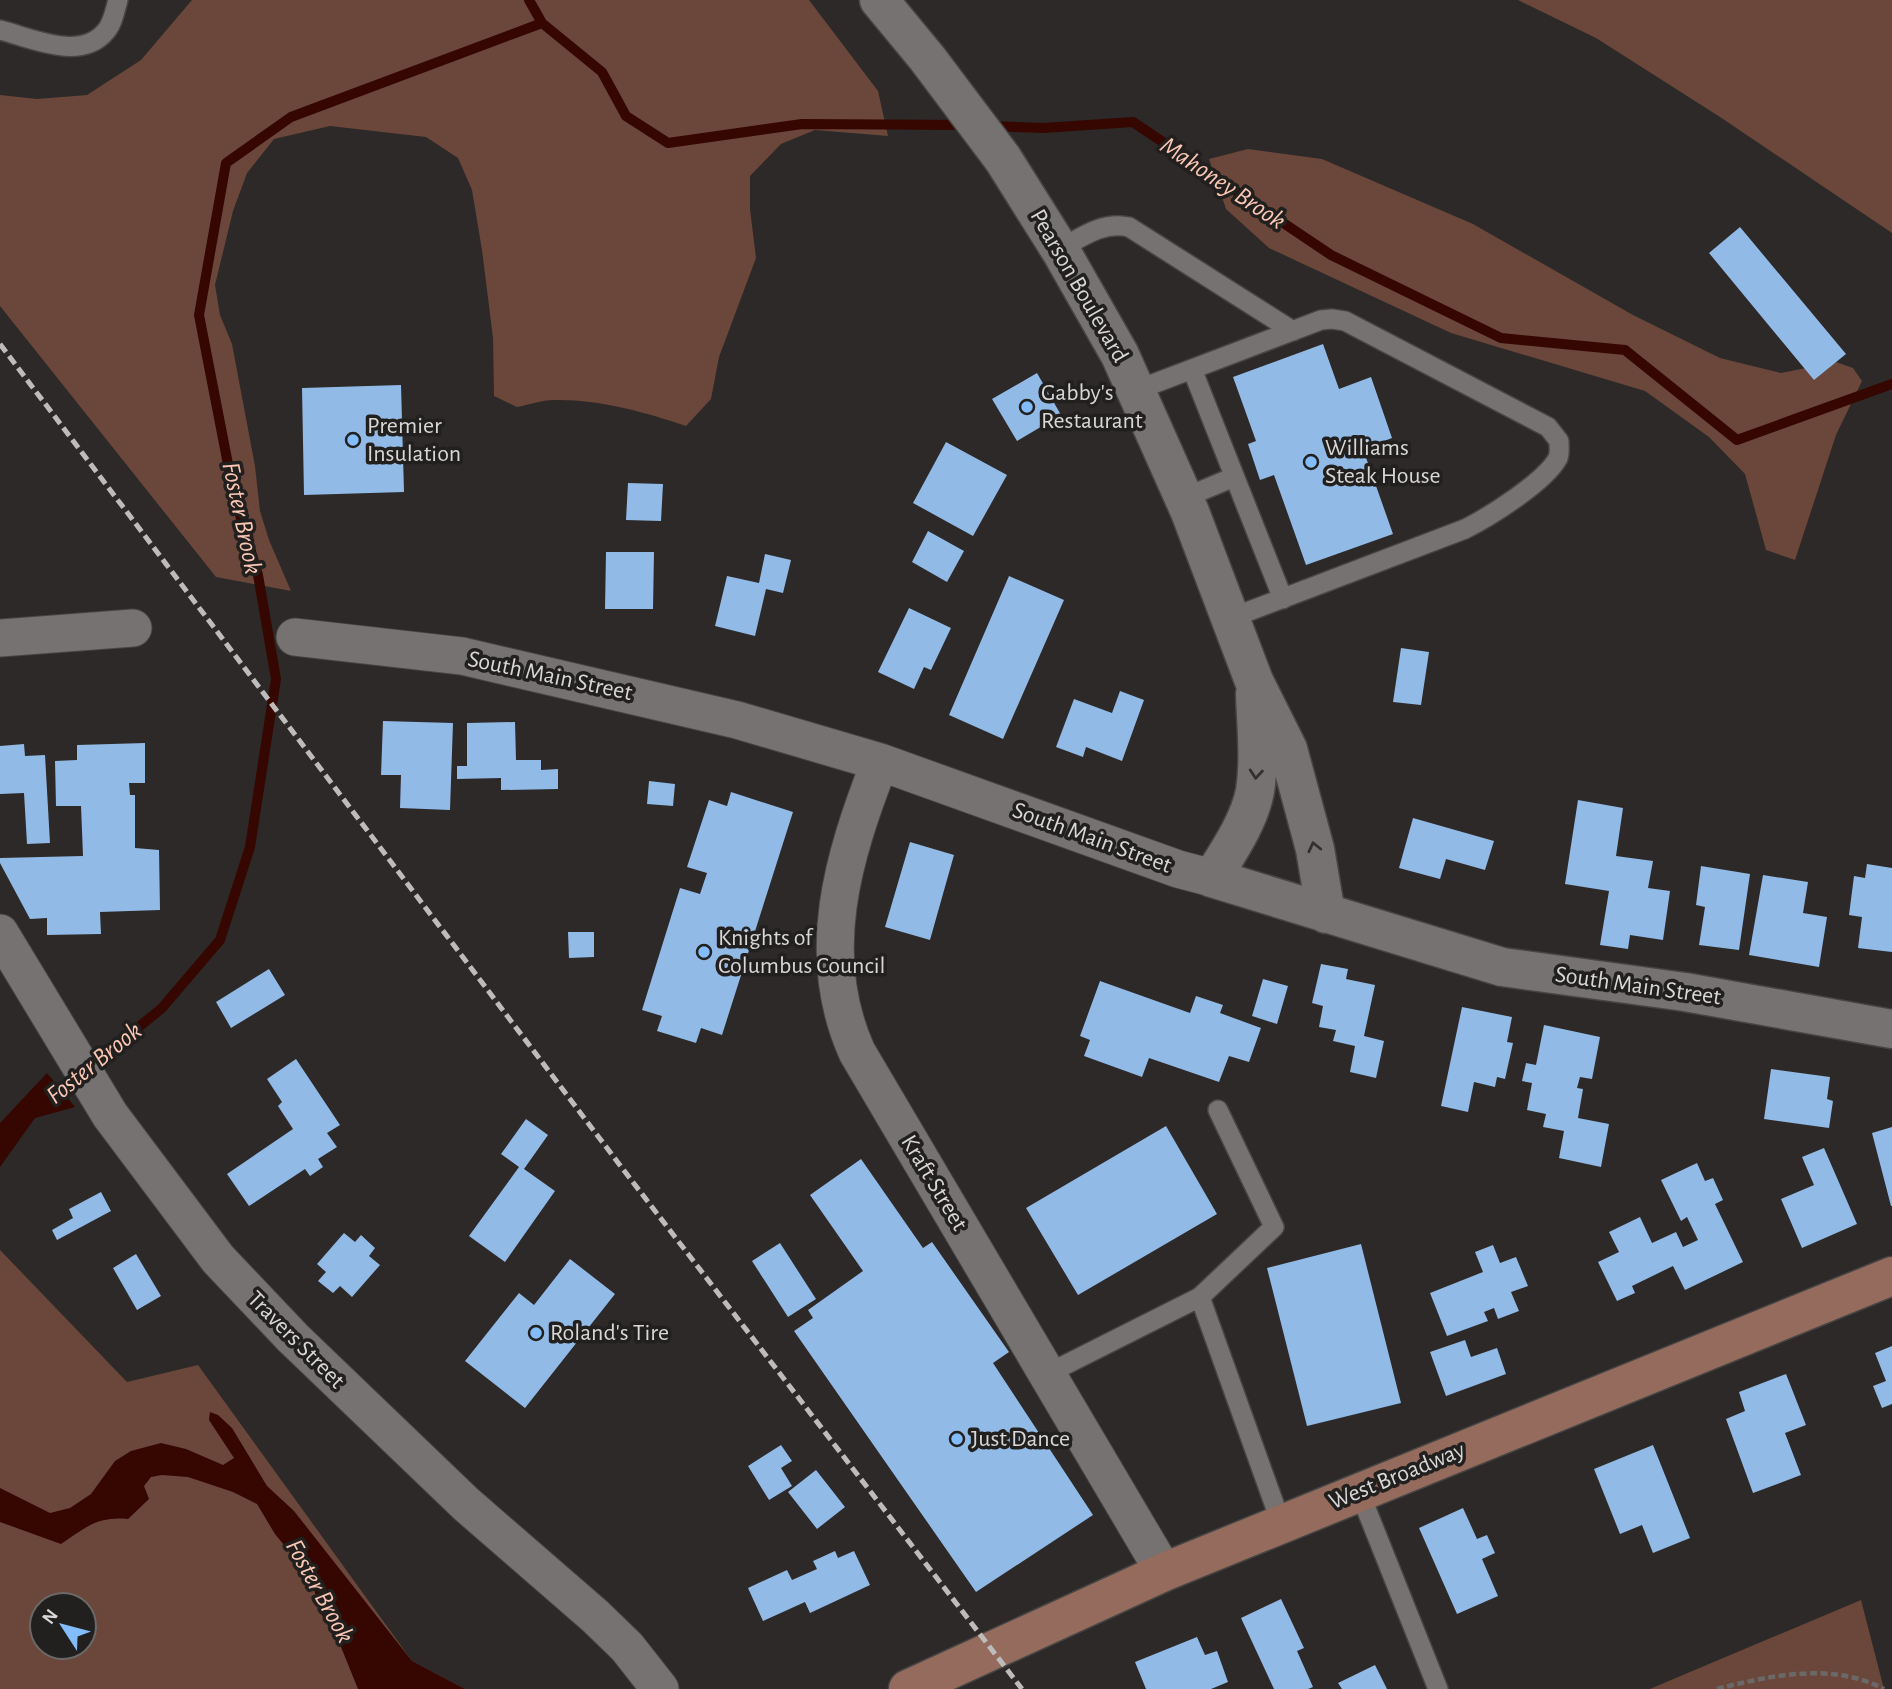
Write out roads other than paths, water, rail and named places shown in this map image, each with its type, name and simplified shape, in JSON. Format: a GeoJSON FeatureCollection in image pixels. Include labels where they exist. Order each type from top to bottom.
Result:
{"type":"FeatureCollection","features":[{"type":"Feature","properties":{"kind":"main road","name":"West Broadway"},"geometry":{"type":"LineString","coordinates":[[908,1689],[1164,1572],[1892,1276]]}},
{"type":"Feature","properties":{"kind":"street","name":"Pearson Boulevard"},"geometry":{"type":"LineString","coordinates":[[878,0],[927,58],[1003,159],[1060,249],[1120,355],[1184,498],[1254,681],[1287,749],[1315,849],[1326,914]]}},
{"type":"Feature","properties":{"kind":"street"},"geometry":{"type":"LineString","coordinates":[[0,638],[133,628]]}},
{"type":"Feature","properties":{"kind":"street","name":"South Main Street"},"geometry":{"type":"LineString","coordinates":[[295,637],[473,659],[737,720],[880,762],[1178,869],[1502,967],[1685,992],[1892,1029]]}},
{"type":"Feature","properties":{"kind":"street","name":"Pearson Boulevard"},"geometry":{"type":"LineString","coordinates":[[1212,878],[1237,837],[1255,793],[1257,762],[1254,681]]}},
{"type":"Feature","properties":{"kind":"street","name":"Kraft Street"},"geometry":{"type":"LineString","coordinates":[[880,762],[858,820],[838,900],[835,955],[845,1026],[857,1052],[1164,1572]]}},
{"type":"Feature","properties":{"kind":"street","name":"Travers Street"},"geometry":{"type":"LineString","coordinates":[[0,933],[110,1115],[194,1229],[243,1287],[466,1503],[595,1616],[627,1647],[660,1689]]}},
{"type":"Feature","properties":{"kind":"lane"},"geometry":{"type":"LineString","coordinates":[[0,30],[67,47],[85,45],[97,41],[108,29],[118,0]]}},
{"type":"Feature","properties":{"kind":"lane"},"geometry":{"type":"LineString","coordinates":[[1060,249],[1105,226],[1129,226],[1293,331]]}},
{"type":"Feature","properties":{"kind":"lane"},"geometry":{"type":"LineString","coordinates":[[1137,390],[1332,318],[1345,321],[1555,433],[1560,450],[1557,459],[1538,479],[1497,513],[1465,529],[1231,618]]}},
{"type":"Feature","properties":{"kind":"lane"},"geometry":{"type":"LineString","coordinates":[[1192,369],[1283,599]]}},
{"type":"Feature","properties":{"kind":"lane"},"geometry":{"type":"LineString","coordinates":[[1184,498],[1234,477]]}},
{"type":"Feature","properties":{"kind":"lane"},"geometry":{"type":"LineString","coordinates":[[1047,1374],[1200,1297],[1274,1227],[1218,1110]]}},
{"type":"Feature","properties":{"kind":"lane"},"geometry":{"type":"LineString","coordinates":[[1200,1297],[1281,1523]]}},
{"type":"Feature","properties":{"kind":"lane"},"geometry":{"type":"LineString","coordinates":[[1359,1491],[1438,1689]]}},
{"type":"Feature","properties":{"kind":"water"},"geometry":{"type":"Polygon","coordinates":[[[47,1073],[75,1107],[35,1118],[0,1167],[0,1123],[47,1073]]]}},
{"type":"Feature","properties":{"kind":"water"},"geometry":{"type":"Polygon","coordinates":[[[210,1412],[218,1415],[232,1428],[267,1486],[294,1511],[412,1661],[465,1689],[358,1689],[341,1647],[320,1612],[313,1585],[306,1572],[275,1534],[257,1504],[233,1492],[188,1477],[151,1477],[144,1486],[149,1499],[128,1519],[100,1521],[61,1544],[0,1522],[0,1488],[50,1513],[70,1508],[91,1494],[115,1461],[131,1451],[161,1443],[186,1449],[223,1465],[234,1458],[209,1420],[210,1412]]]}},
{"type":"Feature","properties":{"kind":"waterway","name":"Foster Brook"},"geometry":{"type":"LineString","coordinates":[[52,1098],[162,1008],[220,940],[250,847],[276,679],[258,575],[234,495],[199,315],[226,163],[291,117],[542,23],[529,0]]}},
{"type":"Feature","properties":{"kind":"waterway","name":"Mahoney Brook"},"geometry":{"type":"LineString","coordinates":[[542,23],[602,72],[626,116],[668,143],[802,124],[966,125]]}},
{"type":"Feature","properties":{"kind":"waterway","name":"Mahoney Brook"},"geometry":{"type":"LineString","coordinates":[[989,126],[1043,128],[1133,122],[1331,255],[1501,338],[1625,350],[1737,440],[1892,384]]}},
{"type":"Feature","properties":{"kind":"railway"},"geometry":{"type":"LineString","coordinates":[[0,344],[619,1164],[1022,1689]]}},
{"type":"Feature","properties":{"kind":"place","name":"Gabby's Restaurant"},"geometry":{"type":"Point","coordinates":[1027,407]}},
{"type":"Feature","properties":{"kind":"place","name":"Premier Insulation"},"geometry":{"type":"Point","coordinates":[353,440]}},
{"type":"Feature","properties":{"kind":"place","name":"Williams Steak House"},"geometry":{"type":"Point","coordinates":[1311,462]}},
{"type":"Feature","properties":{"kind":"place","name":"Knights of Columbus Council"},"geometry":{"type":"Point","coordinates":[704,952]}},
{"type":"Feature","properties":{"kind":"place","name":"Roland's Tire"},"geometry":{"type":"Point","coordinates":[536,1333]}},
{"type":"Feature","properties":{"kind":"place","name":"Just Dance"},"geometry":{"type":"Point","coordinates":[957,1439]}}]}
